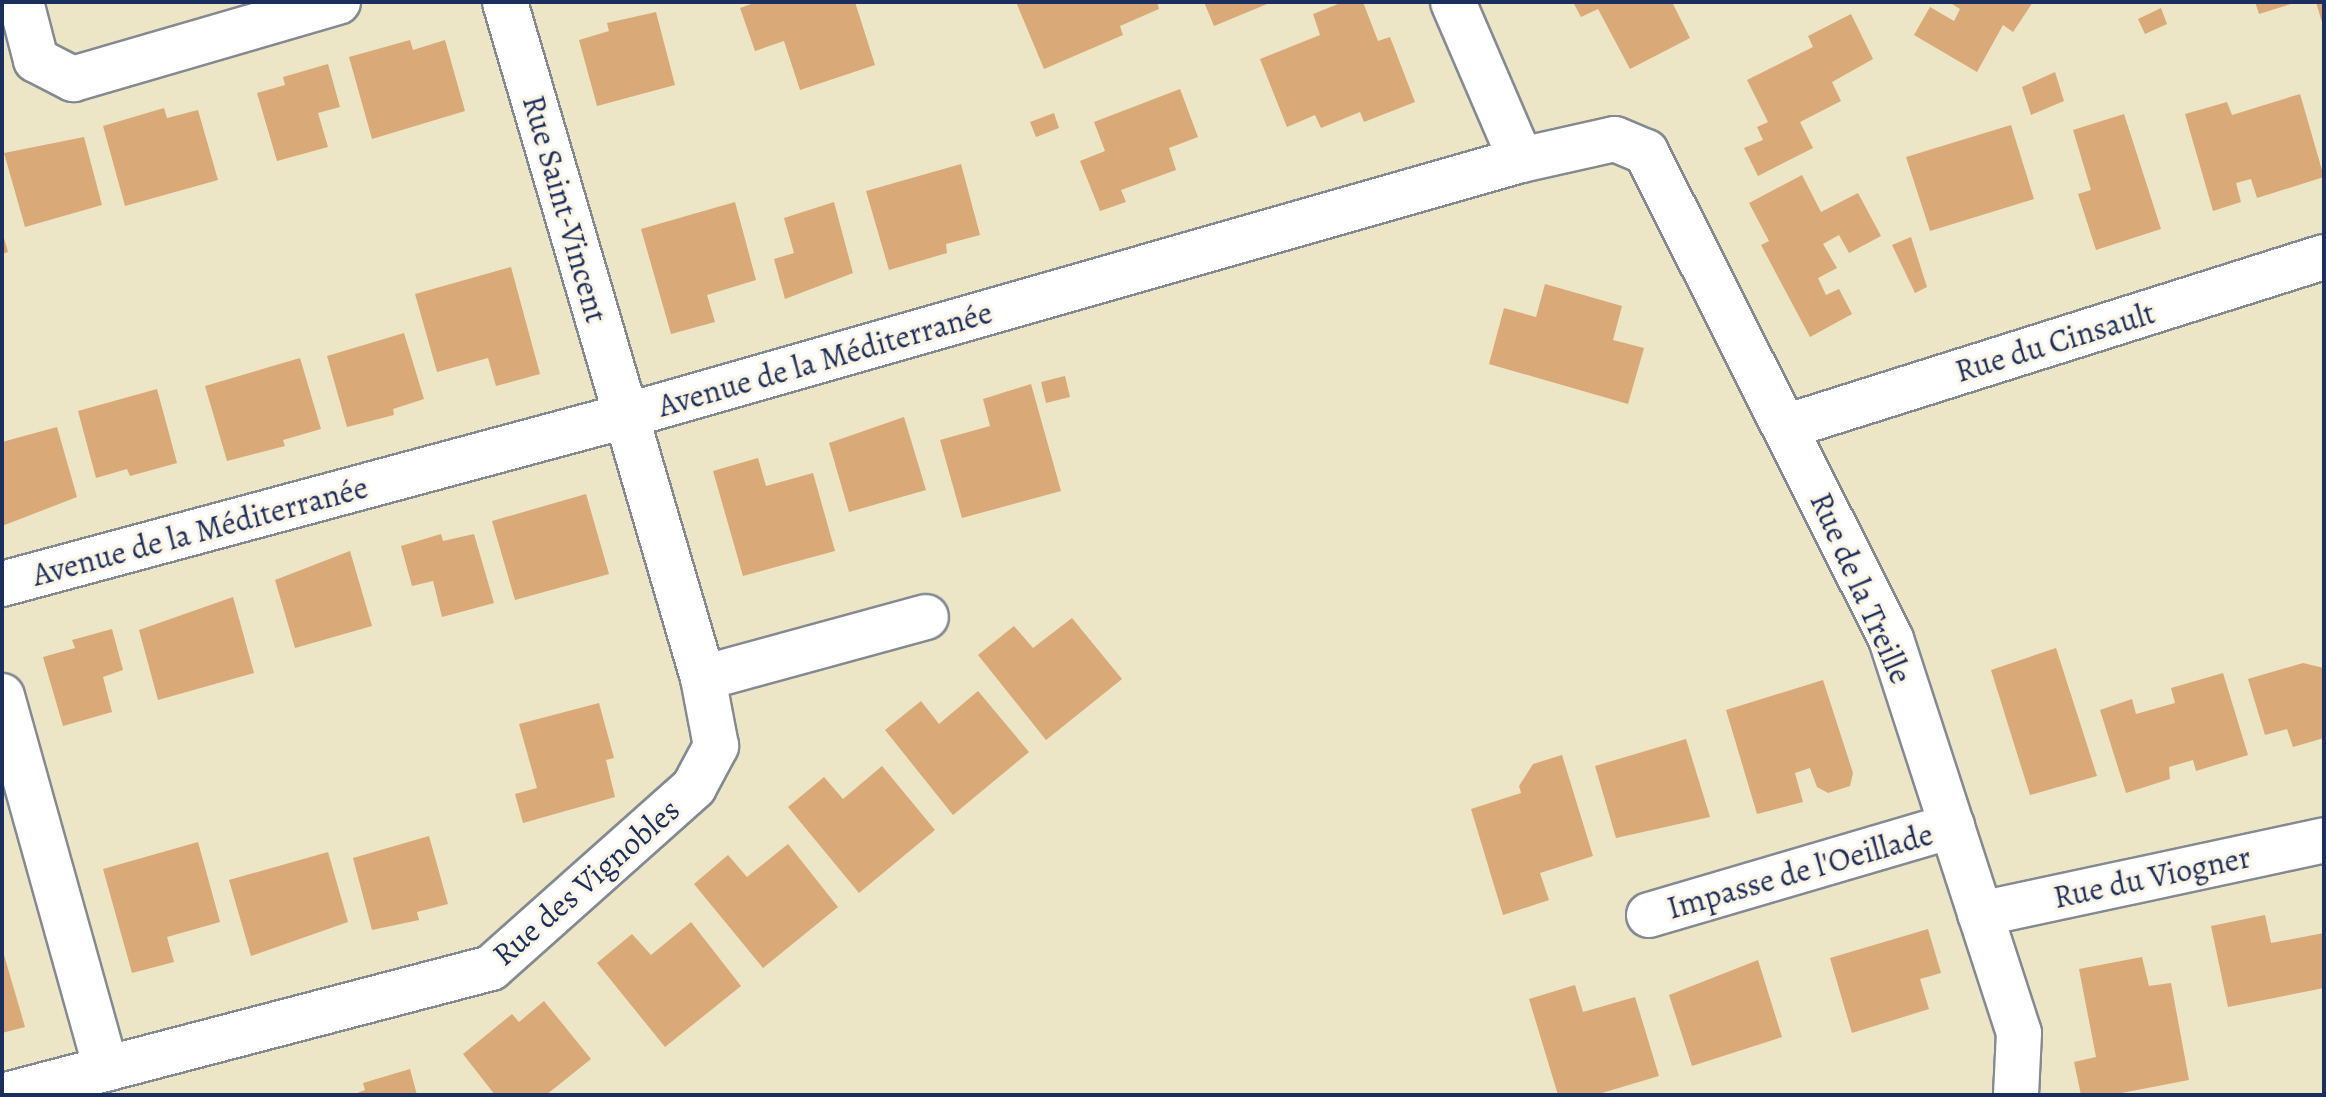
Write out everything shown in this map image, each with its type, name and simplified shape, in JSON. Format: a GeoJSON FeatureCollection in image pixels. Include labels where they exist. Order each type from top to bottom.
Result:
{"type":"FeatureCollection","features":[{"type":"Feature","properties":{"kind":"street"},"geometry":{"type":"LineString","coordinates":[[21,2],[36,60],[73,79],[338,2]]}},
{"type":"Feature","properties":{"kind":"street","name":"Rue Saint-Vincent"},"geometry":{"type":"LineString","coordinates":[[505,2],[625,416]]}},
{"type":"Feature","properties":{"kind":"street"},"geometry":{"type":"LineString","coordinates":[[1453,2],[1521,160]]}},
{"type":"Feature","properties":{"kind":"street","name":"Avenue de la Méditerranée"},"geometry":{"type":"LineString","coordinates":[[2,584],[625,416],[1521,160],[1615,139],[1646,152]]}},
{"type":"Feature","properties":{"kind":"street","name":"Rue de la Treille"},"geometry":{"type":"LineString","coordinates":[[1646,152],[1891,639],[2019,1033],[2016,1095]]}},
{"type":"Feature","properties":{"kind":"street","name":"Rue du Cinsault"},"geometry":{"type":"LineString","coordinates":[[1785,427],[2324,257]]}},
{"type":"Feature","properties":{"kind":"street","name":"Rue des Vignobles"},"geometry":{"type":"LineString","coordinates":[[6,1095],[491,968],[694,787],[716,746],[703,678],[625,416]]}},
{"type":"Feature","properties":{"kind":"street"},"geometry":{"type":"LineString","coordinates":[[703,678],[926,617]]}},
{"type":"Feature","properties":{"kind":"street"},"geometry":{"type":"LineString","coordinates":[[2,696],[106,1069]]}},
{"type":"Feature","properties":{"kind":"street","name":"Impasse de l'Oeillade"},"geometry":{"type":"LineString","coordinates":[[1649,915],[1952,826]]}},
{"type":"Feature","properties":{"kind":"street","name":"Rue du Viogner"},"geometry":{"type":"LineString","coordinates":[[1980,914],[2324,840]]}},
{"type":"Feature","properties":{"kind":"building"},"geometry":{"type":"Polygon","coordinates":[[[757,2],[855,2],[875,65],[800,90],[784,41],[755,51],[740,8],[757,2]]]}},
{"type":"Feature","properties":{"kind":"building"},"geometry":{"type":"Polygon","coordinates":[[[1016,2],[1157,2],[1159,9],[1120,26],[1123,35],[1044,69],[1016,2]]]}},
{"type":"Feature","properties":{"kind":"building"},"geometry":{"type":"Polygon","coordinates":[[[1204,2],[1272,2],[1214,26],[1204,2]]]}},
{"type":"Feature","properties":{"kind":"building"},"geometry":{"type":"Polygon","coordinates":[[[1343,2],[1363,2],[1378,41],[1390,37],[1415,102],[1364,122],[1360,112],[1321,128],[1315,115],[1287,127],[1260,59],[1320,35],[1313,14],[1343,2]]]}},
{"type":"Feature","properties":{"kind":"building"},"geometry":{"type":"Polygon","coordinates":[[[1573,2],[1672,2],[1690,38],[1630,69],[1598,9],[1581,17],[1573,2]]]}},
{"type":"Feature","properties":{"kind":"building"},"geometry":{"type":"Polygon","coordinates":[[[1949,2],[2033,2],[2013,32],[2003,25],[1977,72],[1914,35],[1930,7],[1954,21],[1960,9],[1949,2]]]}},
{"type":"Feature","properties":{"kind":"building"},"geometry":{"type":"Polygon","coordinates":[[[2255,2],[2294,2],[2294,3],[2259,14],[2255,2]]]}},
{"type":"Feature","properties":{"kind":"building"},"geometry":{"type":"Polygon","coordinates":[[[2316,2],[2324,2],[2324,26],[2323,26],[2316,2]]]}},
{"type":"Feature","properties":{"kind":"building"},"geometry":{"type":"Polygon","coordinates":[[[2161,8],[2167,24],[2145,34],[2138,19],[2161,8]]]}},
{"type":"Feature","properties":{"kind":"building"},"geometry":{"type":"Polygon","coordinates":[[[656,12],[675,85],[597,106],[579,40],[609,31],[607,23],[656,12]]]}},
{"type":"Feature","properties":{"kind":"building"},"geometry":{"type":"Polygon","coordinates":[[[1851,14],[1873,59],[1832,82],[1841,101],[1800,122],[1813,148],[1758,176],[1744,148],[1763,140],[1757,127],[1768,122],[1747,80],[1813,47],[1808,36],[1851,14]]]}},
{"type":"Feature","properties":{"kind":"building"},"geometry":{"type":"Polygon","coordinates":[[[410,40],[413,50],[445,40],[465,111],[372,139],[349,57],[410,40]]]}},
{"type":"Feature","properties":{"kind":"building"},"geometry":{"type":"Polygon","coordinates":[[[328,64],[340,107],[318,113],[328,147],[277,161],[257,93],[285,85],[283,77],[328,64]]]}},
{"type":"Feature","properties":{"kind":"building"},"geometry":{"type":"Polygon","coordinates":[[[2055,72],[2064,101],[2031,115],[2022,87],[2055,72]]]}},
{"type":"Feature","properties":{"kind":"building"},"geometry":{"type":"Polygon","coordinates":[[[1180,89],[1198,137],[1169,148],[1176,170],[1121,190],[1126,202],[1100,211],[1080,161],[1105,151],[1094,122],[1180,89]]]}},
{"type":"Feature","properties":{"kind":"building"},"geometry":{"type":"Polygon","coordinates":[[[2300,94],[2324,177],[2257,198],[2251,179],[2236,183],[2241,202],[2213,211],[2185,114],[2227,102],[2232,115],[2300,94]]]}},
{"type":"Feature","properties":{"kind":"building"},"geometry":{"type":"Polygon","coordinates":[[[164,108],[167,118],[198,110],[218,180],[125,206],[103,126],[164,108]]]}},
{"type":"Feature","properties":{"kind":"building"},"geometry":{"type":"Polygon","coordinates":[[[1054,113],[1059,128],[1036,137],[1030,122],[1054,113]]]}},
{"type":"Feature","properties":{"kind":"building"},"geometry":{"type":"Polygon","coordinates":[[[2124,114],[2161,229],[2096,250],[2078,194],[2091,190],[2073,130],[2124,114]]]}},
{"type":"Feature","properties":{"kind":"building"},"geometry":{"type":"Polygon","coordinates":[[[2011,125],[2034,199],[1930,231],[1906,157],[2011,125]]]}},
{"type":"Feature","properties":{"kind":"building"},"geometry":{"type":"Polygon","coordinates":[[[84,137],[102,205],[25,227],[4,153],[84,137]]]}},
{"type":"Feature","properties":{"kind":"building"},"geometry":{"type":"Polygon","coordinates":[[[961,164],[980,235],[946,244],[947,253],[889,270],[866,191],[961,164]]]}},
{"type":"Feature","properties":{"kind":"building"},"geometry":{"type":"Polygon","coordinates":[[[1802,175],[1821,212],[1858,193],[1881,236],[1849,253],[1839,235],[1823,244],[1837,268],[1818,278],[1826,295],[1839,289],[1852,314],[1810,337],[1761,245],[1769,241],[1749,203],[1802,175]]]}},
{"type":"Feature","properties":{"kind":"building"},"geometry":{"type":"Polygon","coordinates":[[[735,202],[756,280],[707,295],[715,322],[671,334],[641,229],[735,202]]]}},
{"type":"Feature","properties":{"kind":"building"},"geometry":{"type":"Polygon","coordinates":[[[834,202],[853,273],[785,299],[774,259],[794,253],[784,218],[834,202]]]}},
{"type":"Feature","properties":{"kind":"building"},"geometry":{"type":"Polygon","coordinates":[[[2,231],[8,252],[2,254],[2,231]]]}},
{"type":"Feature","properties":{"kind":"building"},"geometry":{"type":"Polygon","coordinates":[[[1911,237],[1927,287],[1915,293],[1892,245],[1911,237]]]}},
{"type":"Feature","properties":{"kind":"building"},"geometry":{"type":"Polygon","coordinates":[[[511,267],[540,374],[496,386],[488,358],[437,372],[415,294],[511,267]]]}},
{"type":"Feature","properties":{"kind":"building"},"geometry":{"type":"Polygon","coordinates":[[[1545,284],[1622,306],[1613,340],[1644,348],[1628,404],[1489,364],[1504,308],[1536,317],[1545,284]]]}},
{"type":"Feature","properties":{"kind":"building"},"geometry":{"type":"Polygon","coordinates":[[[404,333],[424,399],[393,409],[394,415],[347,427],[327,356],[404,333]]]}},
{"type":"Feature","properties":{"kind":"building"},"geometry":{"type":"Polygon","coordinates":[[[300,358],[321,429],[283,440],[285,446],[227,461],[205,386],[300,358]]]}},
{"type":"Feature","properties":{"kind":"building"},"geometry":{"type":"Polygon","coordinates":[[[1065,376],[1070,397],[1046,403],[1041,382],[1065,376]]]}},
{"type":"Feature","properties":{"kind":"building"},"geometry":{"type":"Polygon","coordinates":[[[1031,384],[1061,491],[962,518],[940,440],[990,426],[983,399],[1031,384]]]}},
{"type":"Feature","properties":{"kind":"building"},"geometry":{"type":"Polygon","coordinates":[[[157,389],[177,463],[130,476],[127,469],[96,478],[78,411],[157,389]]]}},
{"type":"Feature","properties":{"kind":"building"},"geometry":{"type":"Polygon","coordinates":[[[904,417],[926,490],[849,512],[829,443],[904,417]]]}},
{"type":"Feature","properties":{"kind":"building"},"geometry":{"type":"Polygon","coordinates":[[[57,427],[77,497],[2,526],[2,442],[57,427]]]}},
{"type":"Feature","properties":{"kind":"building"},"geometry":{"type":"Polygon","coordinates":[[[758,458],[766,486],[813,473],[835,551],[743,576],[713,471],[758,458]]]}},
{"type":"Feature","properties":{"kind":"building"},"geometry":{"type":"Polygon","coordinates":[[[586,494],[609,574],[515,600],[492,521],[586,494]]]}},
{"type":"Feature","properties":{"kind":"building"},"geometry":{"type":"Polygon","coordinates":[[[441,534],[443,541],[474,534],[494,603],[442,617],[433,581],[412,586],[401,546],[441,534]]]}},
{"type":"Feature","properties":{"kind":"building"},"geometry":{"type":"Polygon","coordinates":[[[350,551],[372,626],[295,648],[275,580],[350,551]]]}},
{"type":"Feature","properties":{"kind":"building"},"geometry":{"type":"Polygon","coordinates":[[[233,597],[254,673],[158,700],[139,630],[233,597]]]}},
{"type":"Feature","properties":{"kind":"building"},"geometry":{"type":"Polygon","coordinates":[[[1072,618],[1122,679],[1046,740],[978,655],[1014,626],[1033,648],[1072,618]]]}},
{"type":"Feature","properties":{"kind":"building"},"geometry":{"type":"Polygon","coordinates":[[[112,629],[123,670],[103,677],[112,712],[63,726],[43,657],[75,648],[72,640],[112,629]]]}},
{"type":"Feature","properties":{"kind":"building"},"geometry":{"type":"Polygon","coordinates":[[[2056,648],[2097,776],[2030,795],[1991,670],[2056,648]]]}},
{"type":"Feature","properties":{"kind":"building"},"geometry":{"type":"Polygon","coordinates":[[[2303,663],[2324,668],[2324,738],[2293,747],[2287,729],[2265,735],[2248,679],[2303,663]]]}},
{"type":"Feature","properties":{"kind":"building"},"geometry":{"type":"Polygon","coordinates":[[[2223,673],[2248,755],[2196,771],[2193,760],[2169,767],[2170,779],[2126,793],[2100,710],[2132,699],[2136,714],[2175,703],[2171,688],[2223,673]]]}},
{"type":"Feature","properties":{"kind":"building"},"geometry":{"type":"Polygon","coordinates":[[[1823,680],[1853,773],[1850,786],[1828,793],[1817,787],[1810,768],[1795,773],[1803,802],[1757,814],[1726,710],[1823,680]]]}},
{"type":"Feature","properties":{"kind":"building"},"geometry":{"type":"Polygon","coordinates":[[[978,691],[1029,752],[953,815],[885,730],[921,701],[939,724],[978,691]]]}},
{"type":"Feature","properties":{"kind":"building"},"geometry":{"type":"Polygon","coordinates":[[[599,703],[614,758],[606,760],[615,797],[523,823],[515,794],[537,788],[519,724],[599,703]]]}},
{"type":"Feature","properties":{"kind":"building"},"geometry":{"type":"Polygon","coordinates":[[[1686,739],[1710,817],[1616,838],[1595,766],[1686,739]]]}},
{"type":"Feature","properties":{"kind":"building"},"geometry":{"type":"Polygon","coordinates":[[[1562,755],[1593,856],[1540,873],[1549,900],[1503,915],[1471,809],[1521,793],[1519,786],[1533,764],[1562,755]]]}},
{"type":"Feature","properties":{"kind":"building"},"geometry":{"type":"Polygon","coordinates":[[[882,766],[935,830],[859,893],[788,807],[824,777],[843,799],[882,766]]]}},
{"type":"Feature","properties":{"kind":"building"},"geometry":{"type":"Polygon","coordinates":[[[429,836],[448,904],[417,912],[419,920],[372,930],[353,858],[429,836]]]}},
{"type":"Feature","properties":{"kind":"building"},"geometry":{"type":"Polygon","coordinates":[[[198,842],[220,922],[167,937],[174,962],[132,973],[103,869],[198,842]]]}},
{"type":"Feature","properties":{"kind":"building"},"geometry":{"type":"Polygon","coordinates":[[[788,844],[838,907],[763,968],[694,884],[728,855],[747,877],[788,844]]]}},
{"type":"Feature","properties":{"kind":"building"},"geometry":{"type":"Polygon","coordinates":[[[328,852],[348,922],[251,956],[229,880],[328,852]]]}},
{"type":"Feature","properties":{"kind":"building"},"geometry":{"type":"Polygon","coordinates":[[[2265,915],[2271,943],[2324,933],[2324,988],[2228,1007],[2211,926],[2265,915]]]}},
{"type":"Feature","properties":{"kind":"building"},"geometry":{"type":"Polygon","coordinates":[[[691,922],[741,986],[665,1047],[597,963],[632,934],[651,955],[691,922]]]}},
{"type":"Feature","properties":{"kind":"building"},"geometry":{"type":"Polygon","coordinates":[[[1928,929],[1941,973],[1920,979],[1929,1009],[1852,1033],[1830,958],[1928,929]]]}},
{"type":"Feature","properties":{"kind":"building"},"geometry":{"type":"Polygon","coordinates":[[[2,948],[25,1027],[2,1033],[2,948]]]}},
{"type":"Feature","properties":{"kind":"building"},"geometry":{"type":"Polygon","coordinates":[[[2142,957],[2149,986],[2171,983],[2189,1080],[2111,1095],[2081,1095],[2074,1062],[2096,1057],[2079,969],[2142,957]]]}},
{"type":"Feature","properties":{"kind":"building"},"geometry":{"type":"Polygon","coordinates":[[[1758,960],[1782,1037],[1692,1066],[1669,995],[1758,960]]]}},
{"type":"Feature","properties":{"kind":"building"},"geometry":{"type":"Polygon","coordinates":[[[1575,985],[1583,1012],[1635,997],[1659,1076],[1595,1095],[1558,1095],[1529,999],[1575,985]]]}},
{"type":"Feature","properties":{"kind":"building"},"geometry":{"type":"Polygon","coordinates":[[[544,1001],[591,1059],[546,1095],[495,1095],[463,1054],[512,1014],[519,1022],[544,1001]]]}},
{"type":"Feature","properties":{"kind":"building"},"geometry":{"type":"Polygon","coordinates":[[[410,1069],[417,1095],[352,1095],[365,1090],[363,1083],[410,1069]]]}}]}
